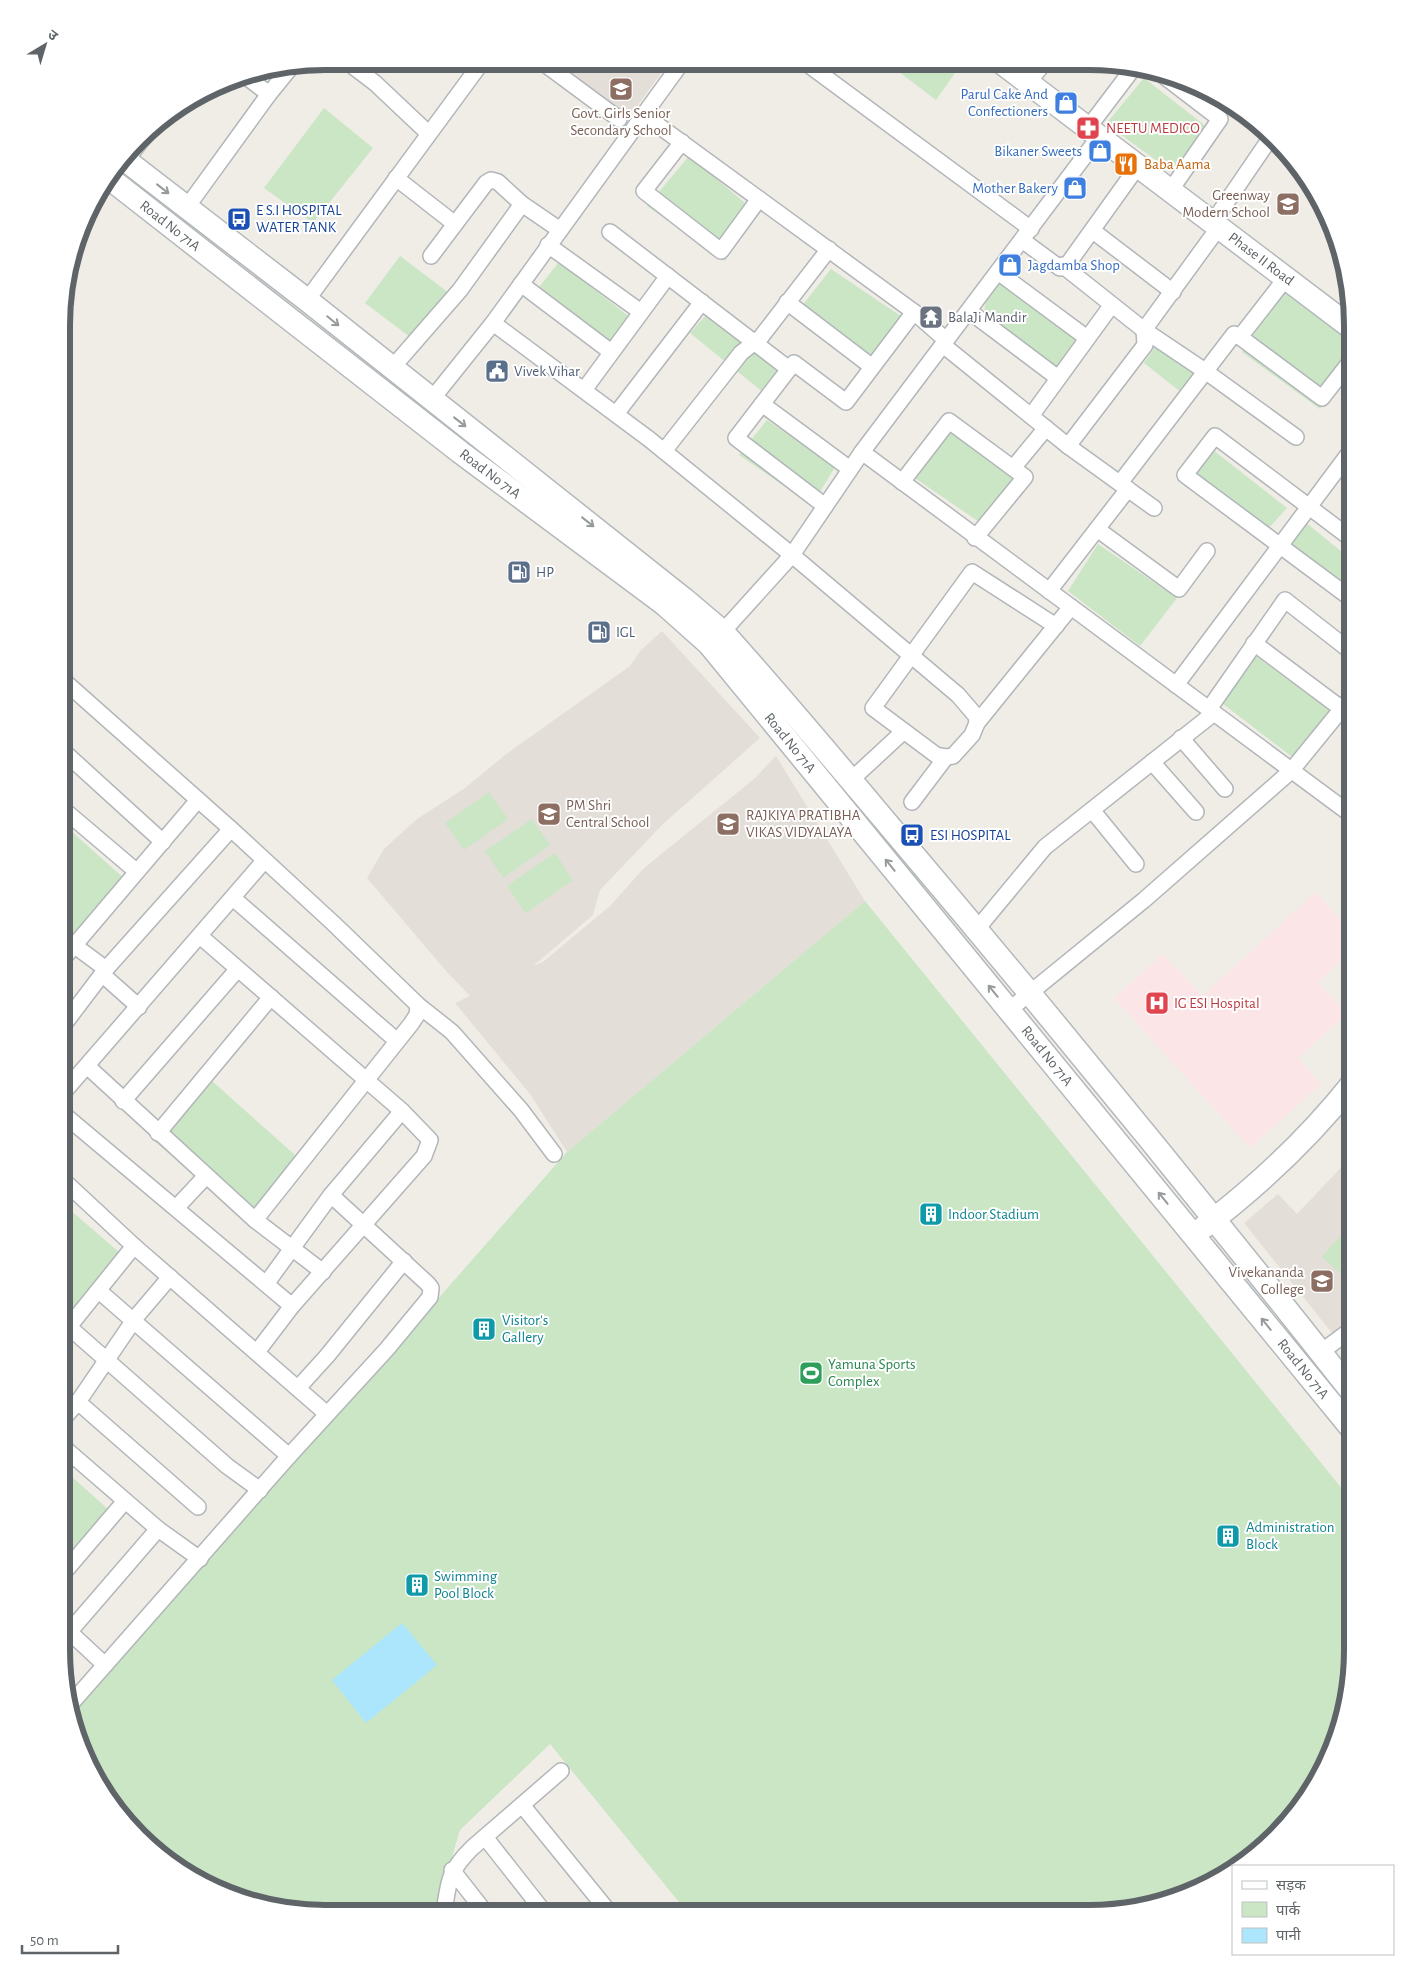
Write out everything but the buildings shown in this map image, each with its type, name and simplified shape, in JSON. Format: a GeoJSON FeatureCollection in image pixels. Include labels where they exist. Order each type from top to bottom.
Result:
{"type":"FeatureCollection","features":[{"type":"Feature","properties":{"kind":"street"},"geometry":{"type":"LineString","coordinates":[[358,70],[375,83],[428,133]]}},
{"type":"Feature","properties":{"kind":"street"},"geometry":{"type":"LineString","coordinates":[[307,300],[476,70]]}},
{"type":"Feature","properties":{"kind":"street"},"geometry":{"type":"LineString","coordinates":[[553,70],[619,119]]}},
{"type":"Feature","properties":{"kind":"street"},"geometry":{"type":"LineString","coordinates":[[432,399],[493,323],[676,70]]}},
{"type":"Feature","properties":{"kind":"street"},"geometry":{"type":"LineString","coordinates":[[815,70],[1027,235],[1060,268],[1062,266],[1065,268],[1144,330],[1205,371],[1296,437]]}},
{"type":"Feature","properties":{"kind":"street","name":"Phase II Road"},"geometry":{"type":"LineString","coordinates":[[1011,70],[1344,321]]}},
{"type":"Feature","properties":{"kind":"street"},"geometry":{"type":"LineString","coordinates":[[1028,83],[1038,70]]}},
{"type":"Feature","properties":{"kind":"street"},"geometry":{"type":"LineString","coordinates":[[186,207],[286,73]]}},
{"type":"Feature","properties":{"kind":"street"},"geometry":{"type":"LineString","coordinates":[[716,638],[792,555],[862,452],[1027,235],[1130,73]]}},
{"type":"Feature","properties":{"kind":"street"},"geometry":{"type":"LineString","coordinates":[[252,81],[269,94]]}},
{"type":"Feature","properties":{"kind":"street"},"geometry":{"type":"LineString","coordinates":[[1170,190],[1220,119],[1177,86]]}},
{"type":"Feature","properties":{"kind":"street"},"geometry":{"type":"LineString","coordinates":[[644,115],[914,312],[945,343],[1031,416],[1068,446],[1154,508]]}},
{"type":"Feature","properties":{"kind":"street"},"geometry":{"type":"LineString","coordinates":[[682,142],[644,191],[721,250],[760,199]]}},
{"type":"Feature","properties":{"kind":"street"},"geometry":{"type":"LineString","coordinates":[[1068,446],[1145,345],[1144,330],[1173,292],[1267,143]]}},
{"type":"Feature","properties":{"kind":"street","name":"Road No 71A"},"geometry":{"type":"LineString","coordinates":[[129,163],[307,300],[684,599],[1009,1010],[1344,1419]]}},
{"type":"Feature","properties":{"kind":"street"},"geometry":{"type":"LineString","coordinates":[[1065,268],[1138,166]]}},
{"type":"Feature","properties":{"kind":"street"},"geometry":{"type":"LineString","coordinates":[[396,178],[455,224]]}},
{"type":"Feature","properties":{"kind":"street"},"geometry":{"type":"LineString","coordinates":[[431,256],[486,183],[491,180],[498,182],[522,204],[560,230]]}},
{"type":"Feature","properties":{"kind":"street","name":"Road No 71A"},"geometry":{"type":"LineString","coordinates":[[114,182],[460,452],[664,604],[716,638],[851,780],[977,929],[1215,1218],[1344,1382]]}},
{"type":"Feature","properties":{"kind":"street"},"geometry":{"type":"LineString","coordinates":[[392,368],[460,290],[522,204]]}},
{"type":"Feature","properties":{"kind":"street"},"geometry":{"type":"LineString","coordinates":[[1093,231],[1173,292]]}},
{"type":"Feature","properties":{"kind":"street"},"geometry":{"type":"LineString","coordinates":[[610,232],[789,369]]}},
{"type":"Feature","properties":{"kind":"street"},"geometry":{"type":"LineString","coordinates":[[548,245],[641,312]]}},
{"type":"Feature","properties":{"kind":"street"},"geometry":{"type":"LineString","coordinates":[[664,450],[741,353],[761,337],[828,249]]}},
{"type":"Feature","properties":{"kind":"street"},"geometry":{"type":"LineString","coordinates":[[998,272],[1087,338]]}},
{"type":"Feature","properties":{"kind":"street"},"geometry":{"type":"LineString","coordinates":[[584,390],[668,276]]}},
{"type":"Feature","properties":{"kind":"street"},"geometry":{"type":"LineString","coordinates":[[1240,337],[1286,278]]}},
{"type":"Feature","properties":{"kind":"street"},"geometry":{"type":"LineString","coordinates":[[521,284],[611,352]]}},
{"type":"Feature","properties":{"kind":"street"},"geometry":{"type":"LineString","coordinates":[[616,414],[702,302]]}},
{"type":"Feature","properties":{"kind":"street"},"geometry":{"type":"LineString","coordinates":[[788,302],[871,366]]}},
{"type":"Feature","properties":{"kind":"street"},"geometry":{"type":"LineString","coordinates":[[1031,416],[1112,306]]}},
{"type":"Feature","properties":{"kind":"street"},"geometry":{"type":"LineString","coordinates":[[969,311],[1058,378]]}},
{"type":"Feature","properties":{"kind":"street"},"geometry":{"type":"LineString","coordinates":[[825,506],[736,438],[794,363],[846,402],[871,366],[914,312]]}},
{"type":"Feature","properties":{"kind":"street"},"geometry":{"type":"LineString","coordinates":[[493,323],[664,450],[792,555],[958,696],[976,716],[977,723]]}},
{"type":"Feature","properties":{"kind":"street"},"geometry":{"type":"LineString","coordinates":[[1049,591],[1097,529],[1124,486],[1205,371],[1234,334],[1322,398],[1344,370]]}},
{"type":"Feature","properties":{"kind":"street"},"geometry":{"type":"LineString","coordinates":[[762,404],[850,469]]}},
{"type":"Feature","properties":{"kind":"street"},"geometry":{"type":"LineString","coordinates":[[902,482],[949,422],[1025,477],[975,538]]}},
{"type":"Feature","properties":{"kind":"street"},"geometry":{"type":"LineString","coordinates":[[1013,468],[1046,428]]}},
{"type":"Feature","properties":{"kind":"street"},"geometry":{"type":"LineString","coordinates":[[1344,533],[1215,436],[1185,475],[1344,593]]}},
{"type":"Feature","properties":{"kind":"street"},"geometry":{"type":"LineString","coordinates":[[862,452],[975,538],[1344,810]]}},
{"type":"Feature","properties":{"kind":"street"},"geometry":{"type":"LineString","coordinates":[[1176,685],[1344,460]]}},
{"type":"Feature","properties":{"kind":"street"},"geometry":{"type":"LineString","coordinates":[[1097,529],[1178,589],[1207,552]]}},
{"type":"Feature","properties":{"kind":"street"},"geometry":{"type":"LineString","coordinates":[[1056,626],[972,572],[873,708],[936,755],[953,756],[962,748],[977,723],[1056,626],[1071,607]]}},
{"type":"Feature","properties":{"kind":"street"},"geometry":{"type":"LineString","coordinates":[[977,929],[1045,848],[1152,762],[1211,711],[1254,642],[1285,600],[1344,646]]}},
{"type":"Feature","properties":{"kind":"street"},"geometry":{"type":"LineString","coordinates":[[1254,642],[1342,709]]}},
{"type":"Feature","properties":{"kind":"street"},"geometry":{"type":"LineString","coordinates":[[70,686],[231,829],[353,942],[418,1006],[452,1032],[521,1110],[554,1154]]}},
{"type":"Feature","properties":{"kind":"street"},"geometry":{"type":"LineString","coordinates":[[1009,1010],[1144,900],[1291,771],[1344,706]]}},
{"type":"Feature","properties":{"kind":"street"},"geometry":{"type":"LineString","coordinates":[[851,780],[904,731]]}},
{"type":"Feature","properties":{"kind":"street"},"geometry":{"type":"LineString","coordinates":[[1181,738],[1225,789]]}},
{"type":"Feature","properties":{"kind":"street"},"geometry":{"type":"LineString","coordinates":[[70,757],[163,842]]}},
{"type":"Feature","properties":{"kind":"street"},"geometry":{"type":"LineString","coordinates":[[912,802],[946,757]]}},
{"type":"Feature","properties":{"kind":"street"},"geometry":{"type":"LineString","coordinates":[[1152,762],[1196,812]]}},
{"type":"Feature","properties":{"kind":"street"},"geometry":{"type":"LineString","coordinates":[[70,951],[136,871],[198,800]]}},
{"type":"Feature","properties":{"kind":"street"},"geometry":{"type":"LineString","coordinates":[[1092,810],[1136,864]]}},
{"type":"Feature","properties":{"kind":"street"},"geometry":{"type":"LineString","coordinates":[[70,815],[136,871]]}},
{"type":"Feature","properties":{"kind":"street"},"geometry":{"type":"LineString","coordinates":[[70,1017],[104,972],[231,829]]}},
{"type":"Feature","properties":{"kind":"street"},"geometry":{"type":"LineString","coordinates":[[70,1085],[264,861]]}},
{"type":"Feature","properties":{"kind":"street"},"geometry":{"type":"LineString","coordinates":[[233,898],[396,1041]]}},
{"type":"Feature","properties":{"kind":"street"},"geometry":{"type":"LineString","coordinates":[[200,936],[366,1082],[402,1111],[430,1140],[424,1156],[292,1306],[257,1352]]}},
{"type":"Feature","properties":{"kind":"street"},"geometry":{"type":"LineString","coordinates":[[75,946],[139,1007]]}},
{"type":"Feature","properties":{"kind":"street"},"geometry":{"type":"LineString","coordinates":[[123,1101],[238,970]]}},
{"type":"Feature","properties":{"kind":"street"},"geometry":{"type":"LineString","coordinates":[[158,1133],[270,997]]}},
{"type":"Feature","properties":{"kind":"street"},"geometry":{"type":"LineString","coordinates":[[255,1220],[366,1082],[417,1014],[418,1006]]}},
{"type":"Feature","properties":{"kind":"street"},"geometry":{"type":"LineString","coordinates":[[87,1066],[255,1220],[292,1246],[322,1272]]}},
{"type":"Feature","properties":{"kind":"street"},"geometry":{"type":"LineString","coordinates":[[1193,1235],[1264,1178],[1306,1138],[1344,1094]]}},
{"type":"Feature","properties":{"kind":"street"},"geometry":{"type":"LineString","coordinates":[[266,1284],[330,1195],[402,1111]]}},
{"type":"Feature","properties":{"kind":"street"},"geometry":{"type":"LineString","coordinates":[[70,1121],[292,1306]]}},
{"type":"Feature","properties":{"kind":"street"},"geometry":{"type":"LineString","coordinates":[[176,1208],[206,1176]]}},
{"type":"Feature","properties":{"kind":"street"},"geometry":{"type":"LineString","coordinates":[[70,1186],[134,1246],[327,1414]]}},
{"type":"Feature","properties":{"kind":"street"},"geometry":{"type":"LineString","coordinates":[[75,1699],[430,1297],[431,1288],[428,1284],[330,1195]]}},
{"type":"Feature","properties":{"kind":"street"},"geometry":{"type":"LineString","coordinates":[[70,1325],[134,1246]]}},
{"type":"Feature","properties":{"kind":"street"},"geometry":{"type":"LineString","coordinates":[[298,1388],[327,1356],[404,1261]]}},
{"type":"Feature","properties":{"kind":"street"},"geometry":{"type":"LineString","coordinates":[[70,1411],[133,1321],[170,1276]]}},
{"type":"Feature","properties":{"kind":"street"},"geometry":{"type":"LineString","coordinates":[[98,1291],[289,1456]]}},
{"type":"Feature","properties":{"kind":"street"},"geometry":{"type":"LineString","coordinates":[[70,1334],[107,1360],[227,1466],[260,1490]]}},
{"type":"Feature","properties":{"kind":"street"},"geometry":{"type":"LineString","coordinates":[[1320,1352],[1344,1335]]}},
{"type":"Feature","properties":{"kind":"street"},"geometry":{"type":"LineString","coordinates":[[78,1402],[198,1507]]}},
{"type":"Feature","properties":{"kind":"street"},"geometry":{"type":"LineString","coordinates":[[70,1453],[158,1529],[200,1559]]}},
{"type":"Feature","properties":{"kind":"street"},"geometry":{"type":"LineString","coordinates":[[70,1566],[126,1501]]}},
{"type":"Feature","properties":{"kind":"street"},"geometry":{"type":"LineString","coordinates":[[70,1624],[158,1529]]}},
{"type":"Feature","properties":{"kind":"street"},"geometry":{"type":"LineString","coordinates":[[70,1632],[106,1665]]}},
{"type":"Feature","properties":{"kind":"street"},"geometry":{"type":"LineString","coordinates":[[445,1905],[452,1870],[458,1862],[484,1837],[561,1772]]}},
{"type":"Feature","properties":{"kind":"street"},"geometry":{"type":"LineString","coordinates":[[522,1805],[603,1905]]}},
{"type":"Feature","properties":{"kind":"street"},"geometry":{"type":"LineString","coordinates":[[484,1837],[538,1905]]}},
{"type":"Feature","properties":{"kind":"street"},"geometry":{"type":"LineString","coordinates":[[452,1870],[480,1905]]}},
{"type":"Feature","properties":{"kind":"shaded area","name":"Govt. Girls Senior Secondary School"},"geometry":{"type":"Polygon","coordinates":[[[564,70],[663,70],[630,116],[564,70]]]}},
{"type":"Feature","properties":{"kind":"shaded area"},"geometry":{"type":"Polygon","coordinates":[[[662,631],[760,738],[663,824],[600,890],[593,915],[533,966],[543,962],[610,906],[644,868],[754,779],[776,756],[865,901],[567,1152],[530,1094],[455,1003],[470,996],[446,971],[367,878],[384,849],[417,819],[465,788],[505,755],[630,666],[641,650],[662,631]]]}},
{"type":"Feature","properties":{"kind":"shaded area"},"geometry":{"type":"Polygon","coordinates":[[[1316,892],[1344,924],[1344,958],[1318,982],[1344,1011],[1344,1017],[1298,1058],[1321,1084],[1250,1148],[1114,998],[1163,954],[1202,996],[1316,892]]]}},
{"type":"Feature","properties":{"kind":"shaded area","name":"Vivekananda College"},"geometry":{"type":"Polygon","coordinates":[[[1344,1164],[1344,1348],[1244,1223],[1278,1194],[1297,1214],[1344,1164]]]}},
{"type":"Feature","properties":{"kind":"green space"},"geometry":{"type":"Polygon","coordinates":[[[896,70],[957,70],[936,100],[896,70]]]}},
{"type":"Feature","properties":{"kind":"green space"},"geometry":{"type":"Polygon","coordinates":[[[1144,78],[1212,131],[1178,176],[1106,124],[1144,78]]]}},
{"type":"Feature","properties":{"kind":"green space"},"geometry":{"type":"Polygon","coordinates":[[[324,108],[373,148],[313,223],[264,188],[324,108]]]}},
{"type":"Feature","properties":{"kind":"green space"},"geometry":{"type":"Polygon","coordinates":[[[689,156],[757,213],[725,261],[647,206],[689,156]]]}},
{"type":"Feature","properties":{"kind":"green space"},"geometry":{"type":"Polygon","coordinates":[[[400,256],[449,293],[414,340],[365,303],[400,256]]]}},
{"type":"Feature","properties":{"kind":"green space"},"geometry":{"type":"Polygon","coordinates":[[[559,262],[631,318],[605,352],[532,296],[559,262]]]}},
{"type":"Feature","properties":{"kind":"green space"},"geometry":{"type":"Polygon","coordinates":[[[831,269],[911,323],[872,374],[793,317],[831,269]]]}},
{"type":"Feature","properties":{"kind":"green space"},"geometry":{"type":"Polygon","coordinates":[[[1001,279],[1083,340],[1057,374],[983,317],[986,301],[1001,279]]]}},
{"type":"Feature","properties":{"kind":"green space"},"geometry":{"type":"Polygon","coordinates":[[[1283,291],[1344,335],[1344,380],[1320,409],[1242,352],[1283,291]]]}},
{"type":"Feature","properties":{"kind":"green space"},"geometry":{"type":"Polygon","coordinates":[[[707,314],[789,379],[774,401],[690,333],[707,314]]]}},
{"type":"Feature","properties":{"kind":"green space"},"geometry":{"type":"Polygon","coordinates":[[[1160,340],[1199,369],[1182,393],[1144,363],[1160,340]]]}},
{"type":"Feature","properties":{"kind":"green space"},"geometry":{"type":"Polygon","coordinates":[[[767,420],[835,467],[812,505],[739,455],[767,420]]]}},
{"type":"Feature","properties":{"kind":"green space"},"geometry":{"type":"Polygon","coordinates":[[[950,428],[1017,479],[982,524],[912,476],[950,428]]]}},
{"type":"Feature","properties":{"kind":"green space"},"geometry":{"type":"Polygon","coordinates":[[[1213,450],[1287,508],[1259,539],[1187,485],[1213,450]]]}},
{"type":"Feature","properties":{"kind":"green space"},"geometry":{"type":"Polygon","coordinates":[[[1305,522],[1344,554],[1344,602],[1280,551],[1305,522]]]}},
{"type":"Feature","properties":{"kind":"green space"},"geometry":{"type":"Polygon","coordinates":[[[1098,544],[1177,598],[1140,646],[1068,591],[1098,544]]]}},
{"type":"Feature","properties":{"kind":"green space"},"geometry":{"type":"Polygon","coordinates":[[[1256,656],[1337,716],[1300,763],[1223,704],[1256,656]]]}},
{"type":"Feature","properties":{"kind":"green space"},"geometry":{"type":"Polygon","coordinates":[[[489,792],[508,819],[464,850],[445,823],[489,792]]]}},
{"type":"Feature","properties":{"kind":"green space"},"geometry":{"type":"Polygon","coordinates":[[[532,819],[550,845],[503,878],[485,851],[532,819]]]}},
{"type":"Feature","properties":{"kind":"green space"},"geometry":{"type":"Polygon","coordinates":[[[70,830],[126,880],[70,940],[70,830]]]}},
{"type":"Feature","properties":{"kind":"green space"},"geometry":{"type":"Polygon","coordinates":[[[555,853],[573,880],[526,913],[507,886],[555,853]]]}},
{"type":"Feature","properties":{"kind":"green space","name":"Yamuna Sports Complex"},"geometry":{"type":"Polygon","coordinates":[[[865,901],[1344,1491],[1344,1650],[1339,1700],[1325,1748],[1318,1763],[1301,1792],[1281,1818],[1257,1842],[1217,1871],[1187,1886],[1155,1896],[1122,1903],[1089,1905],[681,1905],[550,1744],[460,1830],[438,1905],[325,1905],[275,1900],[227,1886],[212,1879],[183,1862],[157,1842],[133,1818],[104,1778],[89,1748],[77,1709],[567,1152],[865,901]]]}},
{"type":"Feature","properties":{"kind":"green space"},"geometry":{"type":"Polygon","coordinates":[[[211,1080],[304,1163],[251,1221],[155,1142],[211,1080]]]}},
{"type":"Feature","properties":{"kind":"green space"},"geometry":{"type":"Polygon","coordinates":[[[70,1210],[120,1253],[70,1314],[70,1210]]]}},
{"type":"Feature","properties":{"kind":"green space"},"geometry":{"type":"Polygon","coordinates":[[[1344,1231],[1344,1276],[1322,1257],[1344,1231]]]}},
{"type":"Feature","properties":{"kind":"green space"},"geometry":{"type":"Polygon","coordinates":[[[70,1475],[109,1510],[70,1551],[70,1475]]]}},
{"type":"Feature","properties":{"kind":"water"},"geometry":{"type":"Polygon","coordinates":[[[402,1623],[437,1665],[366,1723],[332,1680],[402,1623]]]}},
{"type":"Feature","properties":{"kind":"place","name":"Govt. Girls Senior Secondary School"},"geometry":{"type":"Point","coordinates":[621,89]}},
{"type":"Feature","properties":{"kind":"place","name":"Parul Cake And Confectioners"},"geometry":{"type":"Point","coordinates":[1066,103]}},
{"type":"Feature","properties":{"kind":"place","name":"NEETU MEDICO"},"geometry":{"type":"Point","coordinates":[1088,128]}},
{"type":"Feature","properties":{"kind":"place","name":"Bikaner Sweets"},"geometry":{"type":"Point","coordinates":[1100,151]}},
{"type":"Feature","properties":{"kind":"place","name":"Baba Aama"},"geometry":{"type":"Point","coordinates":[1126,164]}},
{"type":"Feature","properties":{"kind":"place","name":"Mother Bakery"},"geometry":{"type":"Point","coordinates":[1075,188]}},
{"type":"Feature","properties":{"kind":"place","name":"Greenway Modern School"},"geometry":{"type":"Point","coordinates":[1288,204]}},
{"type":"Feature","properties":{"kind":"place","name":"E S.I HOSPITAL WATER TANK"},"geometry":{"type":"Point","coordinates":[239,219]}},
{"type":"Feature","properties":{"kind":"place","name":"Jagdamba Shop"},"geometry":{"type":"Point","coordinates":[1010,265]}},
{"type":"Feature","properties":{"kind":"place","name":"BalaJi Mandir"},"geometry":{"type":"Point","coordinates":[931,317]}},
{"type":"Feature","properties":{"kind":"place","name":"Vivek Vihar"},"geometry":{"type":"Point","coordinates":[497,371]}},
{"type":"Feature","properties":{"kind":"place","name":"HP"},"geometry":{"type":"Point","coordinates":[519,572]}},
{"type":"Feature","properties":{"kind":"place","name":"IGL"},"geometry":{"type":"Point","coordinates":[599,632]}},
{"type":"Feature","properties":{"kind":"place","name":"PM Shri Central School"},"geometry":{"type":"Point","coordinates":[549,814]}},
{"type":"Feature","properties":{"kind":"place","name":"RAJKIYA PRATIBHA VIKAS VIDYALAYA"},"geometry":{"type":"Point","coordinates":[728,824]}},
{"type":"Feature","properties":{"kind":"place","name":"ESI HOSPITAL"},"geometry":{"type":"Point","coordinates":[912,835]}},
{"type":"Feature","properties":{"kind":"place","name":"IG ESI Hospital"},"geometry":{"type":"Point","coordinates":[1157,1003]}},
{"type":"Feature","properties":{"kind":"place","name":"Indoor Stadium"},"geometry":{"type":"Point","coordinates":[931,1214]}},
{"type":"Feature","properties":{"kind":"place","name":"Vivekananda College"},"geometry":{"type":"Point","coordinates":[1322,1281]}},
{"type":"Feature","properties":{"kind":"place","name":"Visitor's Gallery"},"geometry":{"type":"Point","coordinates":[484,1329]}},
{"type":"Feature","properties":{"kind":"place","name":"Yamuna Sports Complex"},"geometry":{"type":"Point","coordinates":[811,1373]}},
{"type":"Feature","properties":{"kind":"place","name":"Administration Block"},"geometry":{"type":"Point","coordinates":[1228,1536]}},
{"type":"Feature","properties":{"kind":"place","name":"Swimming Pool Block"},"geometry":{"type":"Point","coordinates":[417,1585]}}]}
